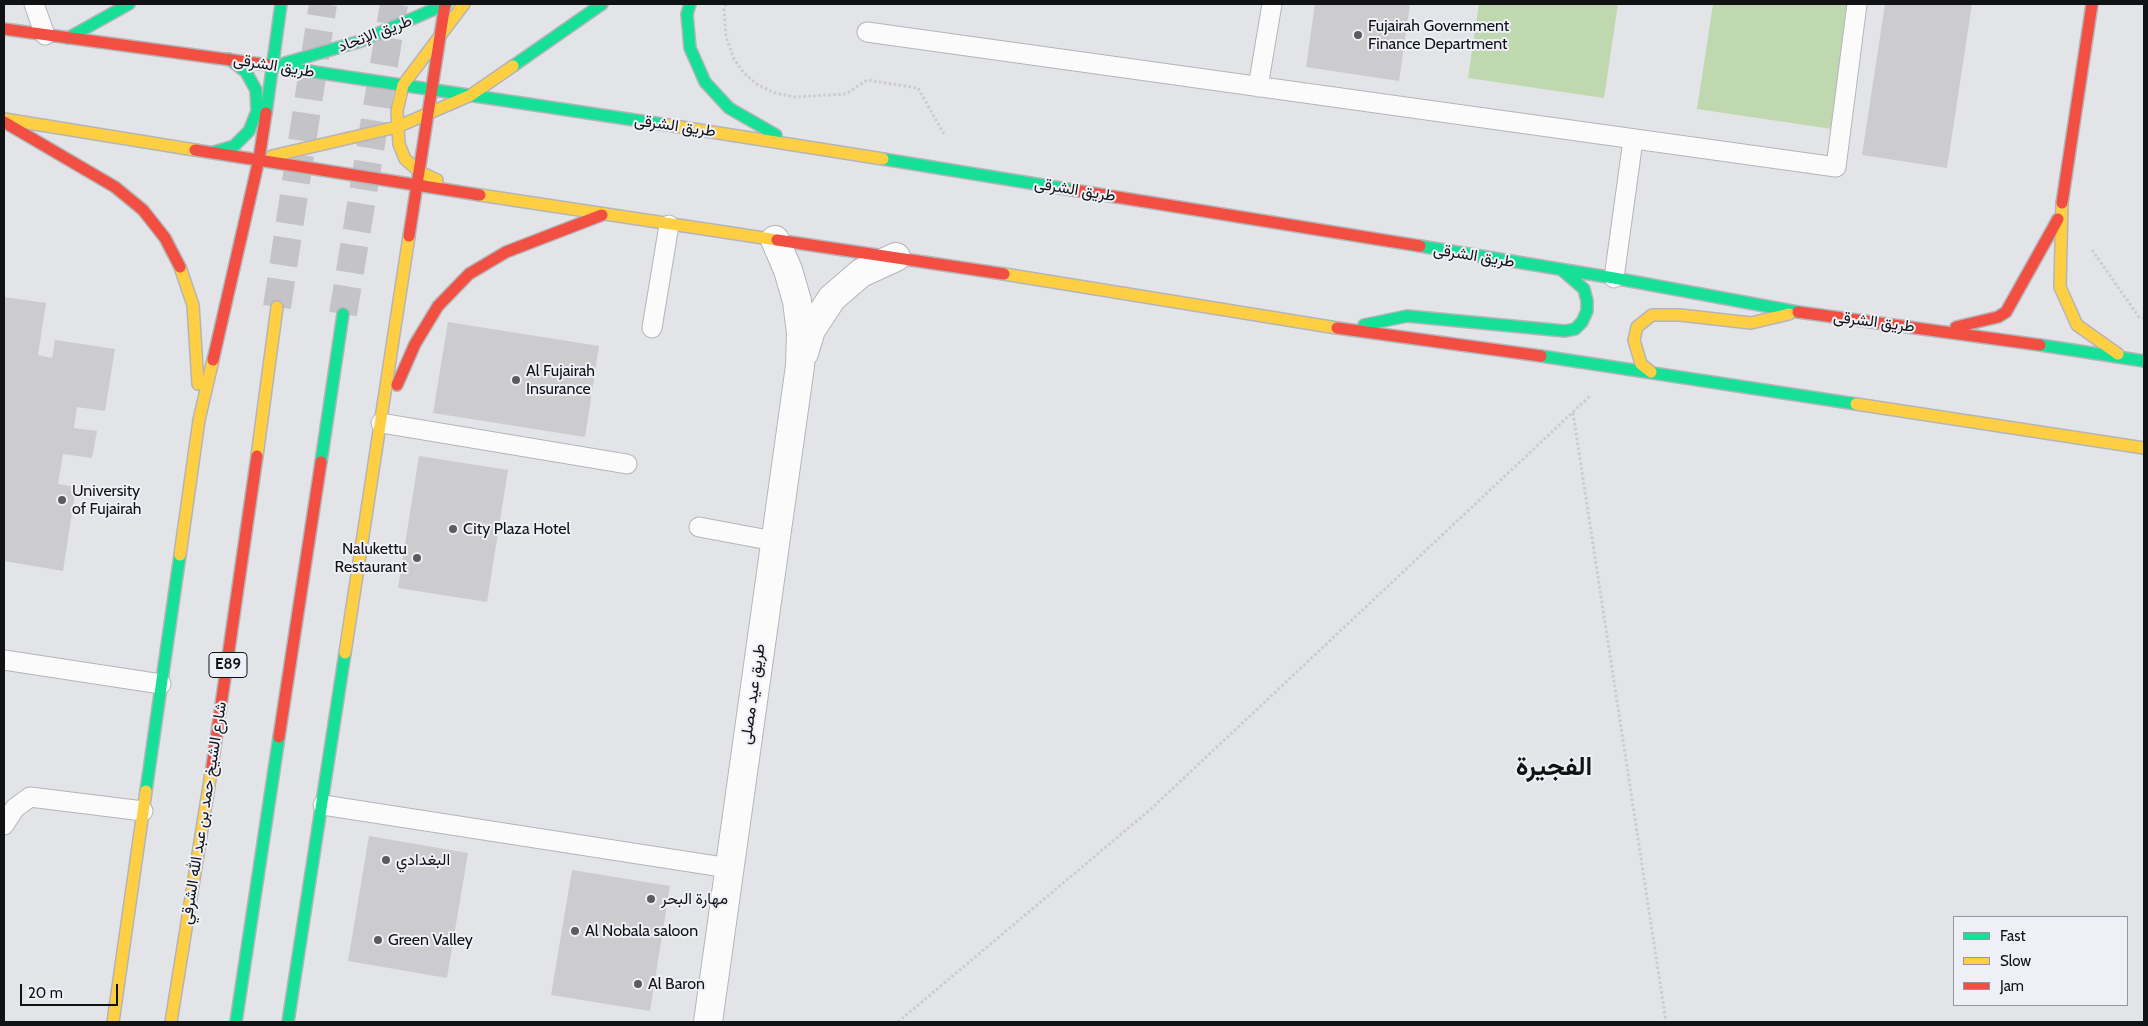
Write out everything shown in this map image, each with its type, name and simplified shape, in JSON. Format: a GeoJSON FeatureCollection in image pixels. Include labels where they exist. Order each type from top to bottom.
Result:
{"type":"FeatureCollection","features":[{"type":"Feature","properties":{"kind":"main road"},"geometry":{"type":"LineString","coordinates":[[68,38],[129,4]]}},
{"type":"Feature","properties":{"kind":"main road"},"geometry":{"type":"LineString","coordinates":[[113,1022],[199,420],[259,159],[274,66],[281,4]]}},
{"type":"Feature","properties":{"kind":"main road"},"geometry":{"type":"LineString","coordinates":[[288,1022],[323,805],[445,4]]}},
{"type":"Feature","properties":{"kind":"main road","name":"طريق اﻹتحاد"},"geometry":{"type":"LineString","coordinates":[[274,66],[361,41],[445,4]]}},
{"type":"Feature","properties":{"kind":"main road"},"geometry":{"type":"LineString","coordinates":[[459,192],[420,172],[405,159],[399,144],[397,128],[403,85],[439,40],[464,4]]}},
{"type":"Feature","properties":{"kind":"main road"},"geometry":{"type":"LineString","coordinates":[[259,159],[397,128],[428,116],[471,95],[602,4]]}},
{"type":"Feature","properties":{"kind":"main road"},"geometry":{"type":"LineString","coordinates":[[690,4],[688,14],[690,48],[705,82],[729,108],[788,142]]}},
{"type":"Feature","properties":{"kind":"main road"},"geometry":{"type":"LineString","coordinates":[[2092,4],[2061,213],[2060,287],[2076,325],[2123,358]]}},
{"type":"Feature","properties":{"kind":"main road","name":"طريق الشرقى"},"geometry":{"type":"LineString","coordinates":[[4,30],[229,59],[788,142],[1614,278],[1797,312],[1942,330],[2144,361]]}},
{"type":"Feature","properties":{"kind":"main road"},"geometry":{"type":"LineString","coordinates":[[214,152],[234,146],[249,131],[257,111],[256,90],[246,72],[229,59]]}},
{"type":"Feature","properties":{"kind":"main road"},"geometry":{"type":"LineString","coordinates":[[4,121],[259,159],[669,226],[896,257],[1346,329],[1651,372],[2144,448]]}},
{"type":"Feature","properties":{"kind":"main road"},"geometry":{"type":"LineString","coordinates":[[4,121],[115,186],[143,210],[166,238],[182,270],[193,305],[199,420]]}},
{"type":"Feature","properties":{"kind":"main road"},"geometry":{"type":"LineString","coordinates":[[1942,330],[1998,317],[2006,312],[2025,282],[2061,213]]}},
{"type":"Feature","properties":{"kind":"main road"},"geometry":{"type":"LineString","coordinates":[[382,419],[415,344],[438,306],[469,274],[506,252],[602,215]]}},
{"type":"Feature","properties":{"kind":"main road"},"geometry":{"type":"LineString","coordinates":[[1346,329],[1407,316],[1565,331],[1575,329],[1584,317],[1587,301],[1584,289],[1576,280],[1562,270]]}},
{"type":"Feature","properties":{"kind":"main road","name":"شارع الشيخ حمد بن عبد الله الشرقي"},"geometry":{"type":"LineString","coordinates":[[171,1022],[228,665],[277,307]]}},
{"type":"Feature","properties":{"kind":"main road"},"geometry":{"type":"LineString","coordinates":[[1651,372],[1641,364],[1636,353],[1634,340],[1637,327],[1642,321],[1652,315],[1680,315],[1752,323],[1797,312]]}},
{"type":"Feature","properties":{"kind":"main road"},"geometry":{"type":"LineString","coordinates":[[236,1022],[343,314]]}},
{"type":"Feature","properties":{"kind":"street","name":"طريق عيد مصلى"},"geometry":{"type":"LineString","coordinates":[[708,1022],[800,366],[801,333],[797,301],[788,270],[775,240]]}},
{"type":"Feature","properties":{"kind":"street","name":"طريق عيد مصلى"},"geometry":{"type":"LineString","coordinates":[[800,366],[811,330],[832,298],[861,273],[896,257]]}},
{"type":"Feature","properties":{"kind":"lane"},"geometry":{"type":"LineString","coordinates":[[34,4],[45,35]]}},
{"type":"Feature","properties":{"kind":"lane"},"geometry":{"type":"LineString","coordinates":[[1258,87],[1272,4]]}},
{"type":"Feature","properties":{"kind":"lane"},"geometry":{"type":"LineString","coordinates":[[867,32],[1836,167],[1857,4]]}},
{"type":"Feature","properties":{"kind":"lane"},"geometry":{"type":"LineString","coordinates":[[1614,278],[1633,140]]}},
{"type":"Feature","properties":{"kind":"lane"},"geometry":{"type":"LineString","coordinates":[[652,328],[669,226]]}},
{"type":"Feature","properties":{"kind":"lane"},"geometry":{"type":"LineString","coordinates":[[382,419],[628,464]]}},
{"type":"Feature","properties":{"kind":"lane"},"geometry":{"type":"LineString","coordinates":[[698,527],[774,541]]}},
{"type":"Feature","properties":{"kind":"lane"},"geometry":{"type":"LineString","coordinates":[[4,660],[161,684]]}},
{"type":"Feature","properties":{"kind":"lane"},"geometry":{"type":"LineString","coordinates":[[4,824],[15,808],[30,797],[143,810]]}},
{"type":"Feature","properties":{"kind":"lane"},"geometry":{"type":"LineString","coordinates":[[323,805],[729,868]]}},
{"type":"Feature","properties":{"kind":"path"},"geometry":{"type":"LineString","coordinates":[[726,4],[726,37],[734,59],[744,73],[758,85],[775,93],[794,97],[846,94],[866,80],[918,88],[945,136]]}},
{"type":"Feature","properties":{"kind":"path"},"geometry":{"type":"LineString","coordinates":[[2090,247],[2139,317],[2144,318]]}},
{"type":"Feature","properties":{"kind":"path"},"geometry":{"type":"LineString","coordinates":[[898,1022],[1151,809],[1590,396]]}},
{"type":"Feature","properties":{"kind":"path"},"geometry":{"type":"LineString","coordinates":[[1572,413],[1666,1022]]}},
{"type":"Feature","properties":{"kind":"green space"},"geometry":{"type":"Polygon","coordinates":[[[1479,4],[1618,4],[1604,98],[1468,78],[1479,4]]]}},
{"type":"Feature","properties":{"kind":"green space"},"geometry":{"type":"Polygon","coordinates":[[[1713,4],[1851,4],[1832,129],[1697,109],[1713,4]]]}},
{"type":"Feature","properties":{"kind":"building","name":"Fujairah Government Finance Department"},"geometry":{"type":"Polygon","coordinates":[[[1315,4],[1410,4],[1399,81],[1306,67],[1315,4]]]}},
{"type":"Feature","properties":{"kind":"building"},"geometry":{"type":"Polygon","coordinates":[[[1885,4],[1972,4],[1947,168],[1862,155],[1885,4]]]}},
{"type":"Feature","properties":{"kind":"building"},"geometry":{"type":"Polygon","coordinates":[[[4,297],[46,303],[38,355],[52,358],[55,340],[115,349],[105,411],[77,407],[74,428],[97,431],[92,458],[63,454],[58,484],[76,487],[63,571],[4,561],[4,297]]]}},
{"type":"Feature","properties":{"kind":"building","name":"Al Fujairah Insurance"},"geometry":{"type":"Polygon","coordinates":[[[448,322],[599,346],[585,437],[433,413],[448,322]]]}},
{"type":"Feature","properties":{"kind":"building","name":"City Plaza Hotel"},"geometry":{"type":"Polygon","coordinates":[[[419,456],[508,470],[487,602],[398,588],[419,456]]]}},
{"type":"Feature","properties":{"kind":"building"},"geometry":{"type":"Polygon","coordinates":[[[369,836],[468,853],[447,978],[348,961],[369,836]]]}},
{"type":"Feature","properties":{"kind":"building"},"geometry":{"type":"Polygon","coordinates":[[[572,870],[670,886],[650,1011],[551,995],[572,870]]]}},
{"type":"Feature","properties":{"kind":"tunnel"},"geometry":{"type":"LineString","coordinates":[[277,307],[323,4]]}},
{"type":"Feature","properties":{"kind":"tunnel"},"geometry":{"type":"LineString","coordinates":[[343,314],[394,4]]}},
{"type":"Feature","properties":{"kind":"traffic: fast"},"geometry":{"type":"LineString","coordinates":[[68,38],[129,4]]}},
{"type":"Feature","properties":{"kind":"traffic: fast"},"geometry":{"type":"LineString","coordinates":[[266,113],[281,4]]}},
{"type":"Feature","properties":{"kind":"traffic: fast"},"geometry":{"type":"LineString","coordinates":[[285,63],[361,41],[446,4]]}},
{"type":"Feature","properties":{"kind":"traffic: fast"},"geometry":{"type":"LineString","coordinates":[[513,66],[602,4]]}},
{"type":"Feature","properties":{"kind":"traffic: fast"},"geometry":{"type":"LineString","coordinates":[[690,4],[687,14],[690,48],[705,82],[729,108],[776,135]]}},
{"type":"Feature","properties":{"kind":"traffic: fast"},"geometry":{"type":"LineString","coordinates":[[214,152],[234,146],[249,131],[257,111],[256,90],[246,72],[229,59]]}},
{"type":"Feature","properties":{"kind":"traffic: fast"},"geometry":{"type":"LineString","coordinates":[[268,65],[668,125]]}},
{"type":"Feature","properties":{"kind":"traffic: fast"},"geometry":{"type":"LineString","coordinates":[[883,159],[1073,190]]}},
{"type":"Feature","properties":{"kind":"traffic: fast"},"geometry":{"type":"LineString","coordinates":[[1420,246],[1614,278],[1798,312]]}},
{"type":"Feature","properties":{"kind":"traffic: fast"},"geometry":{"type":"LineString","coordinates":[[1364,325],[1407,316],[1565,331],[1575,329],[1582,322],[1587,311],[1587,301],[1584,289],[1562,270]]}},
{"type":"Feature","properties":{"kind":"traffic: fast"},"geometry":{"type":"LineString","coordinates":[[321,462],[343,314]]}},
{"type":"Feature","properties":{"kind":"traffic: fast"},"geometry":{"type":"LineString","coordinates":[[2040,345],[2144,361]]}},
{"type":"Feature","properties":{"kind":"traffic: fast"},"geometry":{"type":"LineString","coordinates":[[1541,356],[1856,404]]}},
{"type":"Feature","properties":{"kind":"traffic: fast"},"geometry":{"type":"LineString","coordinates":[[146,791],[180,555]]}},
{"type":"Feature","properties":{"kind":"traffic: fast"},"geometry":{"type":"LineString","coordinates":[[288,1022],[345,653]]}},
{"type":"Feature","properties":{"kind":"traffic: fast"},"geometry":{"type":"LineString","coordinates":[[236,1022],[279,737]]}},
{"type":"Feature","properties":{"kind":"traffic: slow"},"geometry":{"type":"LineString","coordinates":[[437,180],[420,172],[405,159],[399,144],[397,111],[403,85],[464,4]]}},
{"type":"Feature","properties":{"kind":"traffic: slow"},"geometry":{"type":"LineString","coordinates":[[272,156],[397,127],[471,95],[513,66]]}},
{"type":"Feature","properties":{"kind":"traffic: slow"},"geometry":{"type":"LineString","coordinates":[[4,119],[195,150]]}},
{"type":"Feature","properties":{"kind":"traffic: slow"},"geometry":{"type":"LineString","coordinates":[[668,125],[883,159]]}},
{"type":"Feature","properties":{"kind":"traffic: slow"},"geometry":{"type":"LineString","coordinates":[[480,195],[777,240]]}},
{"type":"Feature","properties":{"kind":"traffic: slow"},"geometry":{"type":"LineString","coordinates":[[2062,203],[2060,287],[2077,325],[2118,354]]}},
{"type":"Feature","properties":{"kind":"traffic: slow"},"geometry":{"type":"LineString","coordinates":[[345,653],[409,236]]}},
{"type":"Feature","properties":{"kind":"traffic: slow"},"geometry":{"type":"LineString","coordinates":[[180,267],[193,305],[198,384]]}},
{"type":"Feature","properties":{"kind":"traffic: slow"},"geometry":{"type":"LineString","coordinates":[[1004,274],[1337,328]]}},
{"type":"Feature","properties":{"kind":"traffic: slow"},"geometry":{"type":"LineString","coordinates":[[257,456],[277,307]]}},
{"type":"Feature","properties":{"kind":"traffic: slow"},"geometry":{"type":"LineString","coordinates":[[1651,372],[1641,364],[1634,340],[1637,327],[1652,315],[1680,315],[1751,323],[1789,314]]}},
{"type":"Feature","properties":{"kind":"traffic: slow"},"geometry":{"type":"LineString","coordinates":[[180,555],[199,420],[213,360]]}},
{"type":"Feature","properties":{"kind":"traffic: slow"},"geometry":{"type":"LineString","coordinates":[[1856,404],[2144,448]]}},
{"type":"Feature","properties":{"kind":"traffic: slow"},"geometry":{"type":"LineString","coordinates":[[171,1022],[212,767]]}},
{"type":"Feature","properties":{"kind":"traffic: slow"},"geometry":{"type":"LineString","coordinates":[[113,1022],[146,791]]}},
{"type":"Feature","properties":{"kind":"traffic: jam"},"geometry":{"type":"LineString","coordinates":[[409,236],[445,4]]}},
{"type":"Feature","properties":{"kind":"traffic: jam"},"geometry":{"type":"LineString","coordinates":[[2062,203],[2092,4]]}},
{"type":"Feature","properties":{"kind":"traffic: jam"},"geometry":{"type":"LineString","coordinates":[[4,29],[268,65]]}},
{"type":"Feature","properties":{"kind":"traffic: jam"},"geometry":{"type":"LineString","coordinates":[[213,360],[259,159],[266,113]]}},
{"type":"Feature","properties":{"kind":"traffic: jam"},"geometry":{"type":"LineString","coordinates":[[4,122],[115,187],[143,210],[165,238],[180,267]]}},
{"type":"Feature","properties":{"kind":"traffic: jam"},"geometry":{"type":"LineString","coordinates":[[195,150],[480,195]]}},
{"type":"Feature","properties":{"kind":"traffic: jam"},"geometry":{"type":"LineString","coordinates":[[1073,190],[1420,246]]}},
{"type":"Feature","properties":{"kind":"traffic: jam"},"geometry":{"type":"LineString","coordinates":[[397,385],[415,344],[438,306],[469,274],[506,252],[602,215]]}},
{"type":"Feature","properties":{"kind":"traffic: jam"},"geometry":{"type":"LineString","coordinates":[[1956,327],[1998,317],[2006,312],[2058,219]]}},
{"type":"Feature","properties":{"kind":"traffic: jam"},"geometry":{"type":"LineString","coordinates":[[777,240],[1004,274]]}},
{"type":"Feature","properties":{"kind":"traffic: jam"},"geometry":{"type":"LineString","coordinates":[[1798,312],[2040,345]]}},
{"type":"Feature","properties":{"kind":"traffic: jam"},"geometry":{"type":"LineString","coordinates":[[1337,328],[1541,356]]}},
{"type":"Feature","properties":{"kind":"traffic: jam"},"geometry":{"type":"LineString","coordinates":[[212,767],[257,456]]}},
{"type":"Feature","properties":{"kind":"traffic: jam"},"geometry":{"type":"LineString","coordinates":[[279,737],[321,462]]}},
{"type":"Feature","properties":{"kind":"place","name":"Fujairah Government Finance Department"},"geometry":{"type":"Point","coordinates":[1358,35]}},
{"type":"Feature","properties":{"kind":"place","name":"Al Fujairah Insurance"},"geometry":{"type":"Point","coordinates":[516,380]}},
{"type":"Feature","properties":{"kind":"place","name":"University of Fujairah"},"geometry":{"type":"Point","coordinates":[62,500]}},
{"type":"Feature","properties":{"kind":"place","name":"City Plaza Hotel"},"geometry":{"type":"Point","coordinates":[453,529]}},
{"type":"Feature","properties":{"kind":"place","name":"Nalukettu Restaurant"},"geometry":{"type":"Point","coordinates":[417,558]}},
{"type":"Feature","properties":{"kind":"place","name":"البغدادي"},"geometry":{"type":"Point","coordinates":[386,860]}},
{"type":"Feature","properties":{"kind":"place","name":"مهارة البحر"},"geometry":{"type":"Point","coordinates":[651,899]}},
{"type":"Feature","properties":{"kind":"place","name":"Al Nobala saloon"},"geometry":{"type":"Point","coordinates":[575,931]}},
{"type":"Feature","properties":{"kind":"place","name":"Green Valley"},"geometry":{"type":"Point","coordinates":[378,940]}},
{"type":"Feature","properties":{"kind":"place","name":"Al Baron"},"geometry":{"type":"Point","coordinates":[638,984]}},
{"type":"Feature","properties":{"kind":"district","name":"الفجيرة"},"geometry":{"type":"Point","coordinates":[1554,767]}}]}
